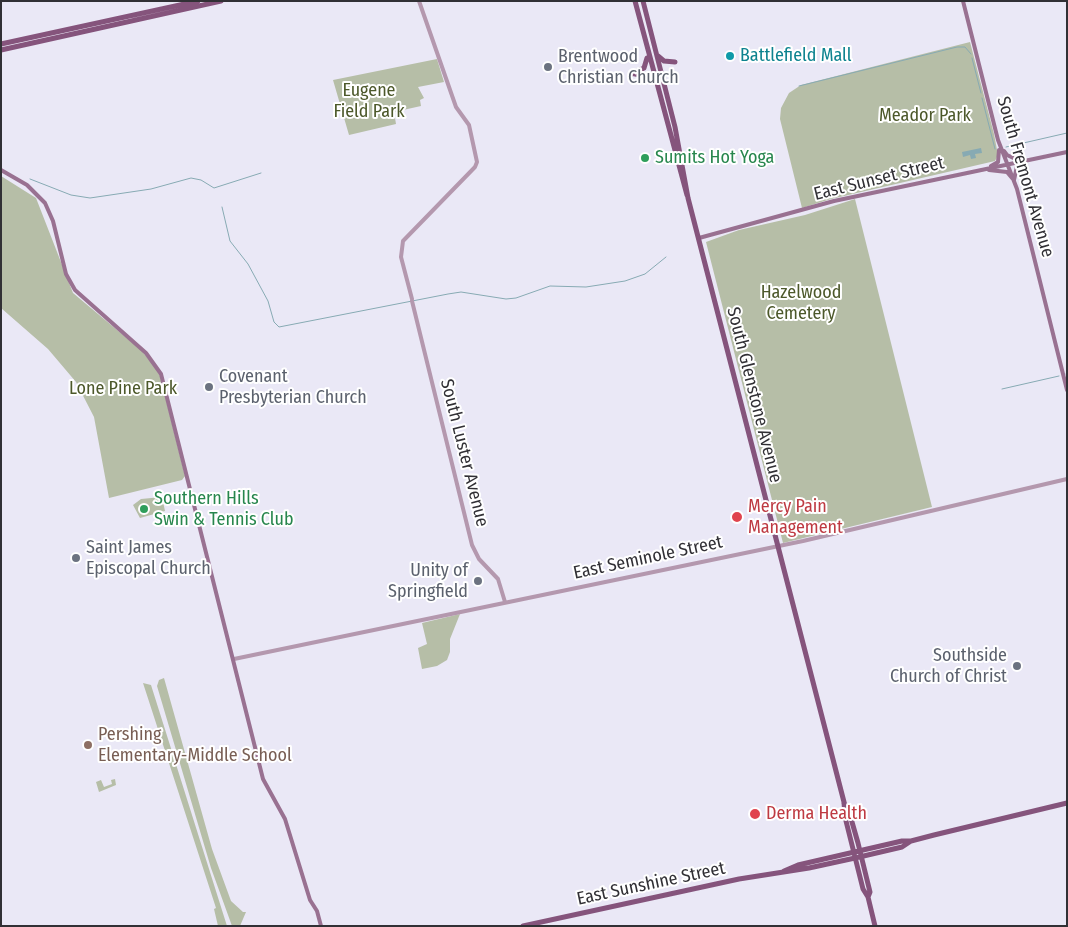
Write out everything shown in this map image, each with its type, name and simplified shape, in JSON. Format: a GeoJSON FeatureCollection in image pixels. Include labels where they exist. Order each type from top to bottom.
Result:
{"type":"FeatureCollection","features":[{"type":"Feature","properties":{"kind":"main road"},"geometry":{"type":"LineString","coordinates":[[1,44],[198,1]]}},
{"type":"Feature","properties":{"kind":"main road"},"geometry":{"type":"LineString","coordinates":[[1,50],[221,1]]}},
{"type":"Feature","properties":{"kind":"main road","name":"South Glenstone Avenue"},"geometry":{"type":"LineString","coordinates":[[635,1],[683,189],[688,198]]}},
{"type":"Feature","properties":{"kind":"main road","name":"South Glenstone Avenue"},"geometry":{"type":"LineString","coordinates":[[643,1],[687,182],[688,198],[844,802],[845,817],[869,888],[868,898],[875,926]]}},
{"type":"Feature","properties":{"kind":"main road","name":"South Fremont Avenue"},"geometry":{"type":"LineString","coordinates":[[963,1],[999,142],[1014,180],[1067,390]]}},
{"type":"Feature","properties":{"kind":"main road"},"geometry":{"type":"LineString","coordinates":[[647,48],[645,67],[632,74],[648,76],[656,84]]}},
{"type":"Feature","properties":{"kind":"main road"},"geometry":{"type":"LineString","coordinates":[[656,53],[662,60],[675,62]]}},
{"type":"Feature","properties":{"kind":"main road"},"geometry":{"type":"LineString","coordinates":[[662,76],[666,67]]}},
{"type":"Feature","properties":{"kind":"main road"},"geometry":{"type":"LineString","coordinates":[[999,142],[1007,155],[1022,162],[1017,166],[1014,180]]}},
{"type":"Feature","properties":{"kind":"main road"},"geometry":{"type":"LineString","coordinates":[[984,169],[998,162],[999,142]]}},
{"type":"Feature","properties":{"kind":"main road","name":"East Sunset Street"},"geometry":{"type":"LineString","coordinates":[[699,238],[834,201],[1067,152]]}},
{"type":"Feature","properties":{"kind":"main road"},"geometry":{"type":"LineString","coordinates":[[984,169],[1007,172],[1014,180]]}},
{"type":"Feature","properties":{"kind":"main road"},"geometry":{"type":"LineString","coordinates":[[1,170],[27,185],[45,203],[53,221],[66,274],[75,290],[146,354],[161,374],[263,779],[285,819],[310,900],[317,911],[321,926]]}},
{"type":"Feature","properties":{"kind":"main road","name":"South Glenstone Avenue"},"geometry":{"type":"LineString","coordinates":[[844,802],[848,808],[856,836],[859,875],[864,894],[868,898]]}},
{"type":"Feature","properties":{"kind":"main road","name":"East Sunshine Street"},"geometry":{"type":"LineString","coordinates":[[523,926],[784,871],[809,868],[902,841],[911,842],[1067,803]]}},
{"type":"Feature","properties":{"kind":"main road"},"geometry":{"type":"LineString","coordinates":[[837,856],[848,848],[845,817]]}},
{"type":"Feature","properties":{"kind":"main road"},"geometry":{"type":"LineString","coordinates":[[856,836],[860,843],[867,846],[902,841]]}},
{"type":"Feature","properties":{"kind":"main road","name":"East Sunshine Street"},"geometry":{"type":"LineString","coordinates":[[784,871],[789,867],[837,856],[875,854],[906,846],[911,842]]}},
{"type":"Feature","properties":{"kind":"main road"},"geometry":{"type":"LineString","coordinates":[[869,888],[866,864],[875,854]]}},
{"type":"Feature","properties":{"kind":"main road"},"geometry":{"type":"LineString","coordinates":[[809,868],[848,863],[855,867],[859,875]]}},
{"type":"Feature","properties":{"kind":"street","name":"South Luster Avenue"},"geometry":{"type":"LineString","coordinates":[[419,1],[456,107],[469,125],[477,162],[475,167],[403,241],[402,257],[472,545],[480,559],[498,579],[505,602]]}},
{"type":"Feature","properties":{"kind":"street","name":"East Seminole Street"},"geometry":{"type":"LineString","coordinates":[[234,659],[778,546],[1067,479]]}},
{"type":"Feature","properties":{"kind":"green space","name":"Meador Park"},"geometry":{"type":"Polygon","coordinates":[[[970,42],[994,134],[998,155],[995,161],[831,199],[802,208],[780,119],[781,108],[789,93],[801,85],[970,42]]]}},
{"type":"Feature","properties":{"kind":"green space","name":"Eugene Field Park"},"geometry":{"type":"Polygon","coordinates":[[[437,59],[444,82],[418,87],[424,98],[420,100],[421,106],[394,112],[396,124],[349,135],[333,80],[437,59]]]}},
{"type":"Feature","properties":{"kind":"green space","name":"Lone Pine Park"},"geometry":{"type":"Polygon","coordinates":[[[1,176],[36,198],[73,293],[141,350],[156,368],[160,376],[185,476],[182,480],[109,498],[94,417],[76,382],[48,349],[1,308],[1,176]]]}},
{"type":"Feature","properties":{"kind":"green space","name":"Hazelwood Cemetery"},"geometry":{"type":"Polygon","coordinates":[[[855,199],[932,507],[783,543],[706,242],[739,230],[805,215],[855,199]]]}},
{"type":"Feature","properties":{"kind":"green space"},"geometry":{"type":"Polygon","coordinates":[[[162,497],[165,511],[140,518],[133,505],[141,499],[162,497]]]}},
{"type":"Feature","properties":{"kind":"green space"},"geometry":{"type":"Polygon","coordinates":[[[460,614],[450,639],[450,652],[447,660],[437,666],[422,669],[418,648],[427,644],[422,623],[460,614]]]}},
{"type":"Feature","properties":{"kind":"green space"},"geometry":{"type":"Polygon","coordinates":[[[164,678],[212,849],[231,901],[243,912],[246,912],[240,926],[232,926],[211,868],[157,686],[159,680],[164,678]]]}},
{"type":"Feature","properties":{"kind":"green space"},"geometry":{"type":"Polygon","coordinates":[[[143,683],[151,685],[227,926],[218,926],[214,909],[216,908],[143,683]]]}},
{"type":"Feature","properties":{"kind":"green space"},"geometry":{"type":"Polygon","coordinates":[[[115,779],[116,785],[99,792],[96,782],[101,780],[104,787],[112,784],[111,780],[115,779]]]}},
{"type":"Feature","properties":{"kind":"water"},"geometry":{"type":"Polygon","coordinates":[[[981,148],[982,153],[975,154],[976,158],[971,159],[970,155],[963,157],[962,152],[981,148]]]}},
{"type":"Feature","properties":{"kind":"waterway"},"geometry":{"type":"LineString","coordinates":[[799,86],[957,47],[965,47],[971,54]]}},
{"type":"Feature","properties":{"kind":"waterway"},"geometry":{"type":"LineString","coordinates":[[972,58],[981,93]]}},
{"type":"Feature","properties":{"kind":"waterway"},"geometry":{"type":"LineString","coordinates":[[982,98],[995,149]]}},
{"type":"Feature","properties":{"kind":"waterway"},"geometry":{"type":"LineString","coordinates":[[1006,147],[1067,133]]}},
{"type":"Feature","properties":{"kind":"waterway"},"geometry":{"type":"LineString","coordinates":[[30,179],[71,195],[90,198],[151,189],[191,178],[201,180],[214,188],[261,173]]}},
{"type":"Feature","properties":{"kind":"waterway"},"geometry":{"type":"LineString","coordinates":[[222,207],[230,241],[248,264],[268,301],[274,322],[279,327],[461,292],[506,299],[516,298],[550,286],[586,287],[625,281],[645,274],[666,257]]}},
{"type":"Feature","properties":{"kind":"waterway"},"geometry":{"type":"LineString","coordinates":[[1002,389],[1059,376]]}},
{"type":"Feature","properties":{"kind":"place","name":"Battlefield Mall"},"geometry":{"type":"Point","coordinates":[730,56]}},
{"type":"Feature","properties":{"kind":"place","name":"Brentwood Christian Church"},"geometry":{"type":"Point","coordinates":[548,67]}},
{"type":"Feature","properties":{"kind":"place","name":"Sumits Hot Yoga"},"geometry":{"type":"Point","coordinates":[645,158]}},
{"type":"Feature","properties":{"kind":"place","name":"Covenant Presbyterian Church"},"geometry":{"type":"Point","coordinates":[209,387]}},
{"type":"Feature","properties":{"kind":"place","name":"Southern Hills Swin & Tennis Club"},"geometry":{"type":"Point","coordinates":[144,509]}},
{"type":"Feature","properties":{"kind":"place","name":"Mercy Pain Management"},"geometry":{"type":"Point","coordinates":[737,517]}},
{"type":"Feature","properties":{"kind":"place","name":"Saint James Episcopal Church"},"geometry":{"type":"Point","coordinates":[76,558]}},
{"type":"Feature","properties":{"kind":"place","name":"Unity of Springfield"},"geometry":{"type":"Point","coordinates":[478,581]}},
{"type":"Feature","properties":{"kind":"place","name":"Southside Church of Christ"},"geometry":{"type":"Point","coordinates":[1017,666]}},
{"type":"Feature","properties":{"kind":"place","name":"Pershing Elementary-Middle School"},"geometry":{"type":"Point","coordinates":[88,745]}},
{"type":"Feature","properties":{"kind":"place","name":"Derma Health"},"geometry":{"type":"Point","coordinates":[755,814]}}]}
